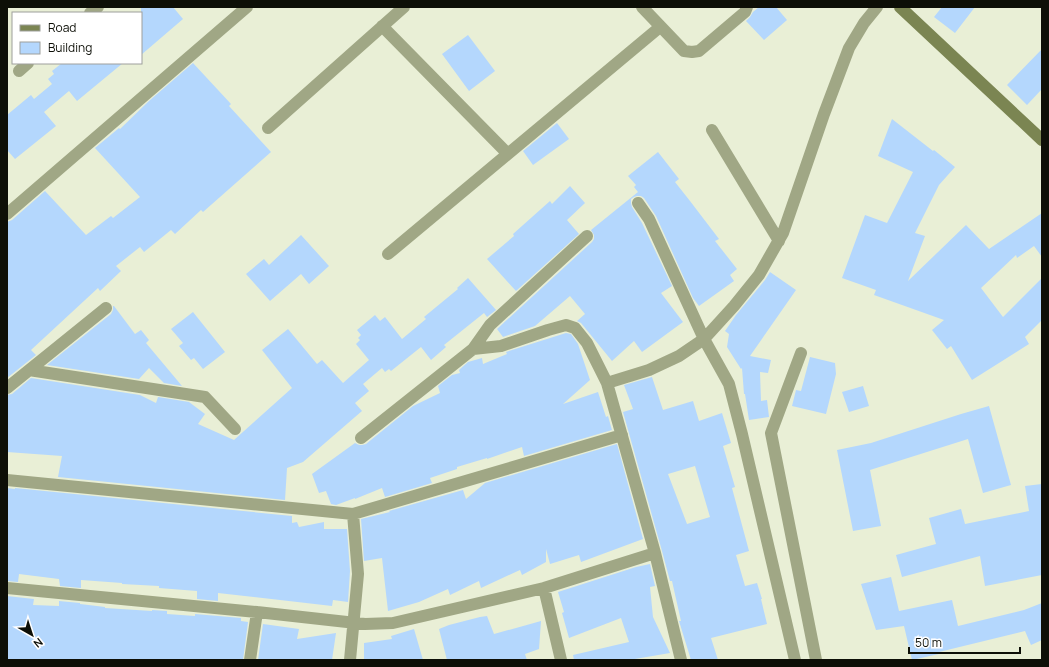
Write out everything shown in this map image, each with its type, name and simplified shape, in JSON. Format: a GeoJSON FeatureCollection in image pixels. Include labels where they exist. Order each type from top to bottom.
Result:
{"type":"FeatureCollection","features":[{"type":"Feature","properties":{"kind":"street"},"geometry":{"type":"LineString","coordinates":[[7,214],[247,7]]}},
{"type":"Feature","properties":{"kind":"street"},"geometry":{"type":"LineString","coordinates":[[268,128],[404,7]]}},
{"type":"Feature","properties":{"kind":"street"},"geometry":{"type":"LineString","coordinates":[[642,7],[684,51],[692,52],[699,51],[745,12],[747,7]]}},
{"type":"Feature","properties":{"kind":"street"},"geometry":{"type":"LineString","coordinates":[[607,383],[648,370],[679,356],[704,339],[734,306],[759,275],[783,233],[821,122],[849,48],[864,23],[877,7]]}},
{"type":"Feature","properties":{"kind":"street"},"geometry":{"type":"LineString","coordinates":[[900,7],[1042,140]]}},
{"type":"Feature","properties":{"kind":"street"},"geometry":{"type":"LineString","coordinates":[[382,26],[508,154]]}},
{"type":"Feature","properties":{"kind":"street"},"geometry":{"type":"LineString","coordinates":[[388,254],[660,27]]}},
{"type":"Feature","properties":{"kind":"street"},"geometry":{"type":"LineString","coordinates":[[712,130],[779,241]]}},
{"type":"Feature","properties":{"kind":"street"},"geometry":{"type":"LineString","coordinates":[[638,203],[649,219],[704,339],[729,384],[795,660]]}},
{"type":"Feature","properties":{"kind":"street"},"geometry":{"type":"LineString","coordinates":[[361,438],[473,349],[490,325],[587,236]]}},
{"type":"Feature","properties":{"kind":"street"},"geometry":{"type":"LineString","coordinates":[[7,388],[106,308]]}},
{"type":"Feature","properties":{"kind":"street"},"geometry":{"type":"LineString","coordinates":[[473,349],[501,346],[566,325],[575,328],[587,343],[607,383],[655,553],[681,660]]}},
{"type":"Feature","properties":{"kind":"street"},"geometry":{"type":"LineString","coordinates":[[801,353],[771,433],[816,660]]}},
{"type":"Feature","properties":{"kind":"street"},"geometry":{"type":"LineString","coordinates":[[29,370],[205,397],[235,429]]}},
{"type":"Feature","properties":{"kind":"street"},"geometry":{"type":"LineString","coordinates":[[7,480],[353,514],[622,435]]}},
{"type":"Feature","properties":{"kind":"street"},"geometry":{"type":"LineString","coordinates":[[350,660],[358,574],[353,514]]}},
{"type":"Feature","properties":{"kind":"street"},"geometry":{"type":"LineString","coordinates":[[7,588],[365,624],[393,623],[544,588],[655,553]]}},
{"type":"Feature","properties":{"kind":"street"},"geometry":{"type":"LineString","coordinates":[[544,588],[561,660]]}},
{"type":"Feature","properties":{"kind":"street"},"geometry":{"type":"LineString","coordinates":[[250,660],[257,612]]}},
{"type":"Feature","properties":{"kind":"building"},"geometry":{"type":"Polygon","coordinates":[[[141,7],[173,7],[183,19],[142,54],[141,7]]]}},
{"type":"Feature","properties":{"kind":"building"},"geometry":{"type":"Polygon","coordinates":[[[759,7],[776,7],[787,20],[764,40],[746,21],[759,7]]]}},
{"type":"Feature","properties":{"kind":"building"},"geometry":{"type":"Polygon","coordinates":[[[942,7],[975,7],[955,33],[934,17],[942,7]]]}},
{"type":"Feature","properties":{"kind":"building"},"geometry":{"type":"Polygon","coordinates":[[[468,35],[495,71],[469,91],[442,54],[468,35]]]}},
{"type":"Feature","properties":{"kind":"building"},"geometry":{"type":"Polygon","coordinates":[[[1042,49],[1042,89],[1027,105],[1007,85],[1042,49]]]}},
{"type":"Feature","properties":{"kind":"building"},"geometry":{"type":"Polygon","coordinates":[[[193,63],[231,104],[229,106],[271,152],[203,212],[201,210],[175,234],[171,230],[144,252],[140,247],[116,266],[121,271],[100,291],[98,288],[31,350],[36,355],[7,378],[7,222],[12,220],[45,191],[86,235],[111,216],[113,218],[140,197],[95,148],[119,128],[120,129],[149,101],[193,63]]]}},
{"type":"Feature","properties":{"kind":"building"},"geometry":{"type":"Polygon","coordinates":[[[61,64],[122,64],[77,101],[69,91],[44,112],[56,126],[15,159],[7,150],[7,115],[31,95],[34,99],[52,84],[48,79],[54,74],[52,71],[61,64]]]}},
{"type":"Feature","properties":{"kind":"building"},"geometry":{"type":"Polygon","coordinates":[[[892,119],[955,167],[939,185],[915,233],[925,236],[908,281],[966,225],[989,249],[1042,213],[1042,257],[1034,246],[1017,258],[1016,255],[981,288],[1003,317],[1042,278],[1042,320],[1025,337],[1029,344],[972,380],[951,346],[947,349],[932,330],[944,320],[874,295],[876,290],[842,278],[865,215],[887,223],[913,172],[878,156],[892,119]]]}},
{"type":"Feature","properties":{"kind":"building"},"geometry":{"type":"Polygon","coordinates":[[[557,123],[569,139],[533,165],[523,151],[557,123]]]}},
{"type":"Feature","properties":{"kind":"building"},"geometry":{"type":"Polygon","coordinates":[[[658,152],[679,179],[675,182],[719,239],[715,241],[737,269],[730,275],[734,281],[699,306],[693,298],[656,216],[644,198],[637,196],[631,199],[632,207],[642,223],[672,286],[661,293],[683,322],[642,352],[634,341],[612,361],[581,323],[577,321],[585,314],[570,296],[535,326],[503,337],[497,329],[592,242],[594,235],[591,230],[638,192],[634,187],[636,185],[628,176],[658,152]]]}},
{"type":"Feature","properties":{"kind":"building"},"geometry":{"type":"Polygon","coordinates":[[[570,186],[585,203],[567,220],[579,234],[516,291],[487,259],[514,236],[513,234],[550,201],[552,204],[570,186]]]}},
{"type":"Feature","properties":{"kind":"building"},"geometry":{"type":"Polygon","coordinates":[[[301,235],[329,266],[309,284],[301,274],[270,301],[246,274],[264,259],[269,265],[301,235]]]}},
{"type":"Feature","properties":{"kind":"building"},"geometry":{"type":"Polygon","coordinates":[[[770,272],[796,290],[750,356],[771,360],[768,373],[760,372],[761,401],[767,400],[769,417],[749,420],[744,394],[742,368],[741,369],[727,347],[729,334],[725,331],[770,272]]]}},
{"type":"Feature","properties":{"kind":"building"},"geometry":{"type":"Polygon","coordinates":[[[468,278],[496,310],[487,317],[484,313],[444,345],[446,347],[431,360],[421,347],[391,371],[389,369],[385,372],[382,368],[363,384],[369,391],[355,403],[362,411],[303,462],[287,468],[285,500],[58,477],[62,456],[7,452],[7,395],[12,394],[31,378],[140,395],[156,403],[158,397],[189,402],[205,414],[198,424],[234,440],[292,388],[262,350],[288,329],[317,364],[322,360],[343,383],[369,360],[356,344],[360,340],[358,338],[361,335],[357,330],[375,315],[380,321],[385,317],[402,339],[426,319],[424,317],[458,289],[457,288],[468,278]]]}},
{"type":"Feature","properties":{"kind":"building"},"geometry":{"type":"Polygon","coordinates":[[[113,306],[135,334],[141,330],[149,340],[146,343],[182,386],[164,383],[149,368],[139,379],[47,365],[111,314],[113,306]]]}},
{"type":"Feature","properties":{"kind":"building"},"geometry":{"type":"Polygon","coordinates":[[[193,312],[225,352],[203,369],[194,358],[191,360],[179,346],[183,343],[171,329],[193,312]]]}},
{"type":"Feature","properties":{"kind":"building"},"geometry":{"type":"Polygon","coordinates":[[[566,333],[571,334],[578,344],[590,380],[563,404],[598,392],[612,430],[524,456],[522,447],[457,467],[457,469],[430,478],[432,483],[385,497],[382,488],[336,505],[331,504],[326,491],[319,493],[312,474],[355,443],[359,445],[366,444],[413,406],[440,393],[438,386],[452,375],[460,373],[459,370],[468,362],[482,358],[483,364],[507,354],[506,352],[566,333]]]}},
{"type":"Feature","properties":{"kind":"building"},"geometry":{"type":"Polygon","coordinates":[[[810,357],[835,363],[836,374],[826,414],[792,406],[796,390],[801,391],[810,357]]]}},
{"type":"Feature","properties":{"kind":"building"},"geometry":{"type":"Polygon","coordinates":[[[652,377],[663,410],[693,401],[699,421],[722,413],[731,443],[723,446],[735,487],[732,488],[749,551],[736,555],[745,586],[757,583],[767,624],[711,638],[718,660],[691,660],[679,621],[681,621],[672,581],[670,581],[623,412],[633,409],[624,385],[652,377]],[[695,466],[668,474],[687,524],[710,517],[695,466]]]}},
{"type":"Feature","properties":{"kind":"building"},"geometry":{"type":"Polygon","coordinates":[[[863,386],[869,406],[849,412],[842,392],[863,386]]]}},
{"type":"Feature","properties":{"kind":"building"},"geometry":{"type":"Polygon","coordinates":[[[989,406],[1011,485],[983,493],[968,439],[870,470],[881,526],[853,531],[837,450],[871,443],[989,406]]]}},
{"type":"Feature","properties":{"kind":"building"},"geometry":{"type":"Polygon","coordinates":[[[617,444],[643,539],[581,562],[579,555],[550,564],[546,549],[546,562],[522,575],[520,570],[481,588],[479,581],[450,595],[448,589],[419,602],[388,611],[382,558],[364,561],[361,519],[463,490],[466,499],[485,483],[617,444]]]}},
{"type":"Feature","properties":{"kind":"building"},"geometry":{"type":"Polygon","coordinates":[[[1042,484],[1042,575],[985,586],[980,556],[902,577],[896,555],[936,544],[929,518],[961,509],[965,524],[1029,511],[1025,486],[1042,484]]]}},
{"type":"Feature","properties":{"kind":"building"},"geometry":{"type":"Polygon","coordinates":[[[7,488],[292,516],[292,523],[297,522],[299,527],[324,522],[324,529],[347,529],[350,571],[348,602],[333,600],[332,606],[218,593],[218,601],[197,599],[197,591],[159,588],[159,586],[81,580],[81,588],[60,586],[59,579],[19,574],[18,582],[7,581],[7,488]]]}},
{"type":"Feature","properties":{"kind":"building"},"geometry":{"type":"Polygon","coordinates":[[[650,564],[655,586],[650,587],[653,617],[670,653],[629,660],[574,660],[573,655],[629,642],[621,618],[569,638],[558,592],[636,567],[650,564]]]}},
{"type":"Feature","properties":{"kind":"building"},"geometry":{"type":"Polygon","coordinates":[[[891,577],[899,611],[952,600],[958,626],[1024,610],[1042,603],[1042,640],[1031,645],[1025,631],[912,660],[904,626],[876,630],[861,584],[891,577]]]}},
{"type":"Feature","properties":{"kind":"building"},"geometry":{"type":"Polygon","coordinates":[[[7,596],[34,599],[33,605],[59,606],[59,601],[105,608],[167,611],[167,614],[195,616],[195,614],[241,618],[241,621],[248,622],[243,660],[7,660],[7,596]]]}},
{"type":"Feature","properties":{"kind":"building"},"geometry":{"type":"Polygon","coordinates":[[[487,616],[494,634],[541,621],[539,649],[525,654],[527,660],[447,660],[439,629],[449,625],[487,616]]]}},
{"type":"Feature","properties":{"kind":"building"},"geometry":{"type":"Polygon","coordinates":[[[263,624],[299,629],[297,639],[336,633],[332,660],[258,660],[263,624]]]}},
{"type":"Feature","properties":{"kind":"building"},"geometry":{"type":"Polygon","coordinates":[[[414,629],[423,660],[364,660],[364,643],[392,639],[391,636],[414,629]]]}}]}
